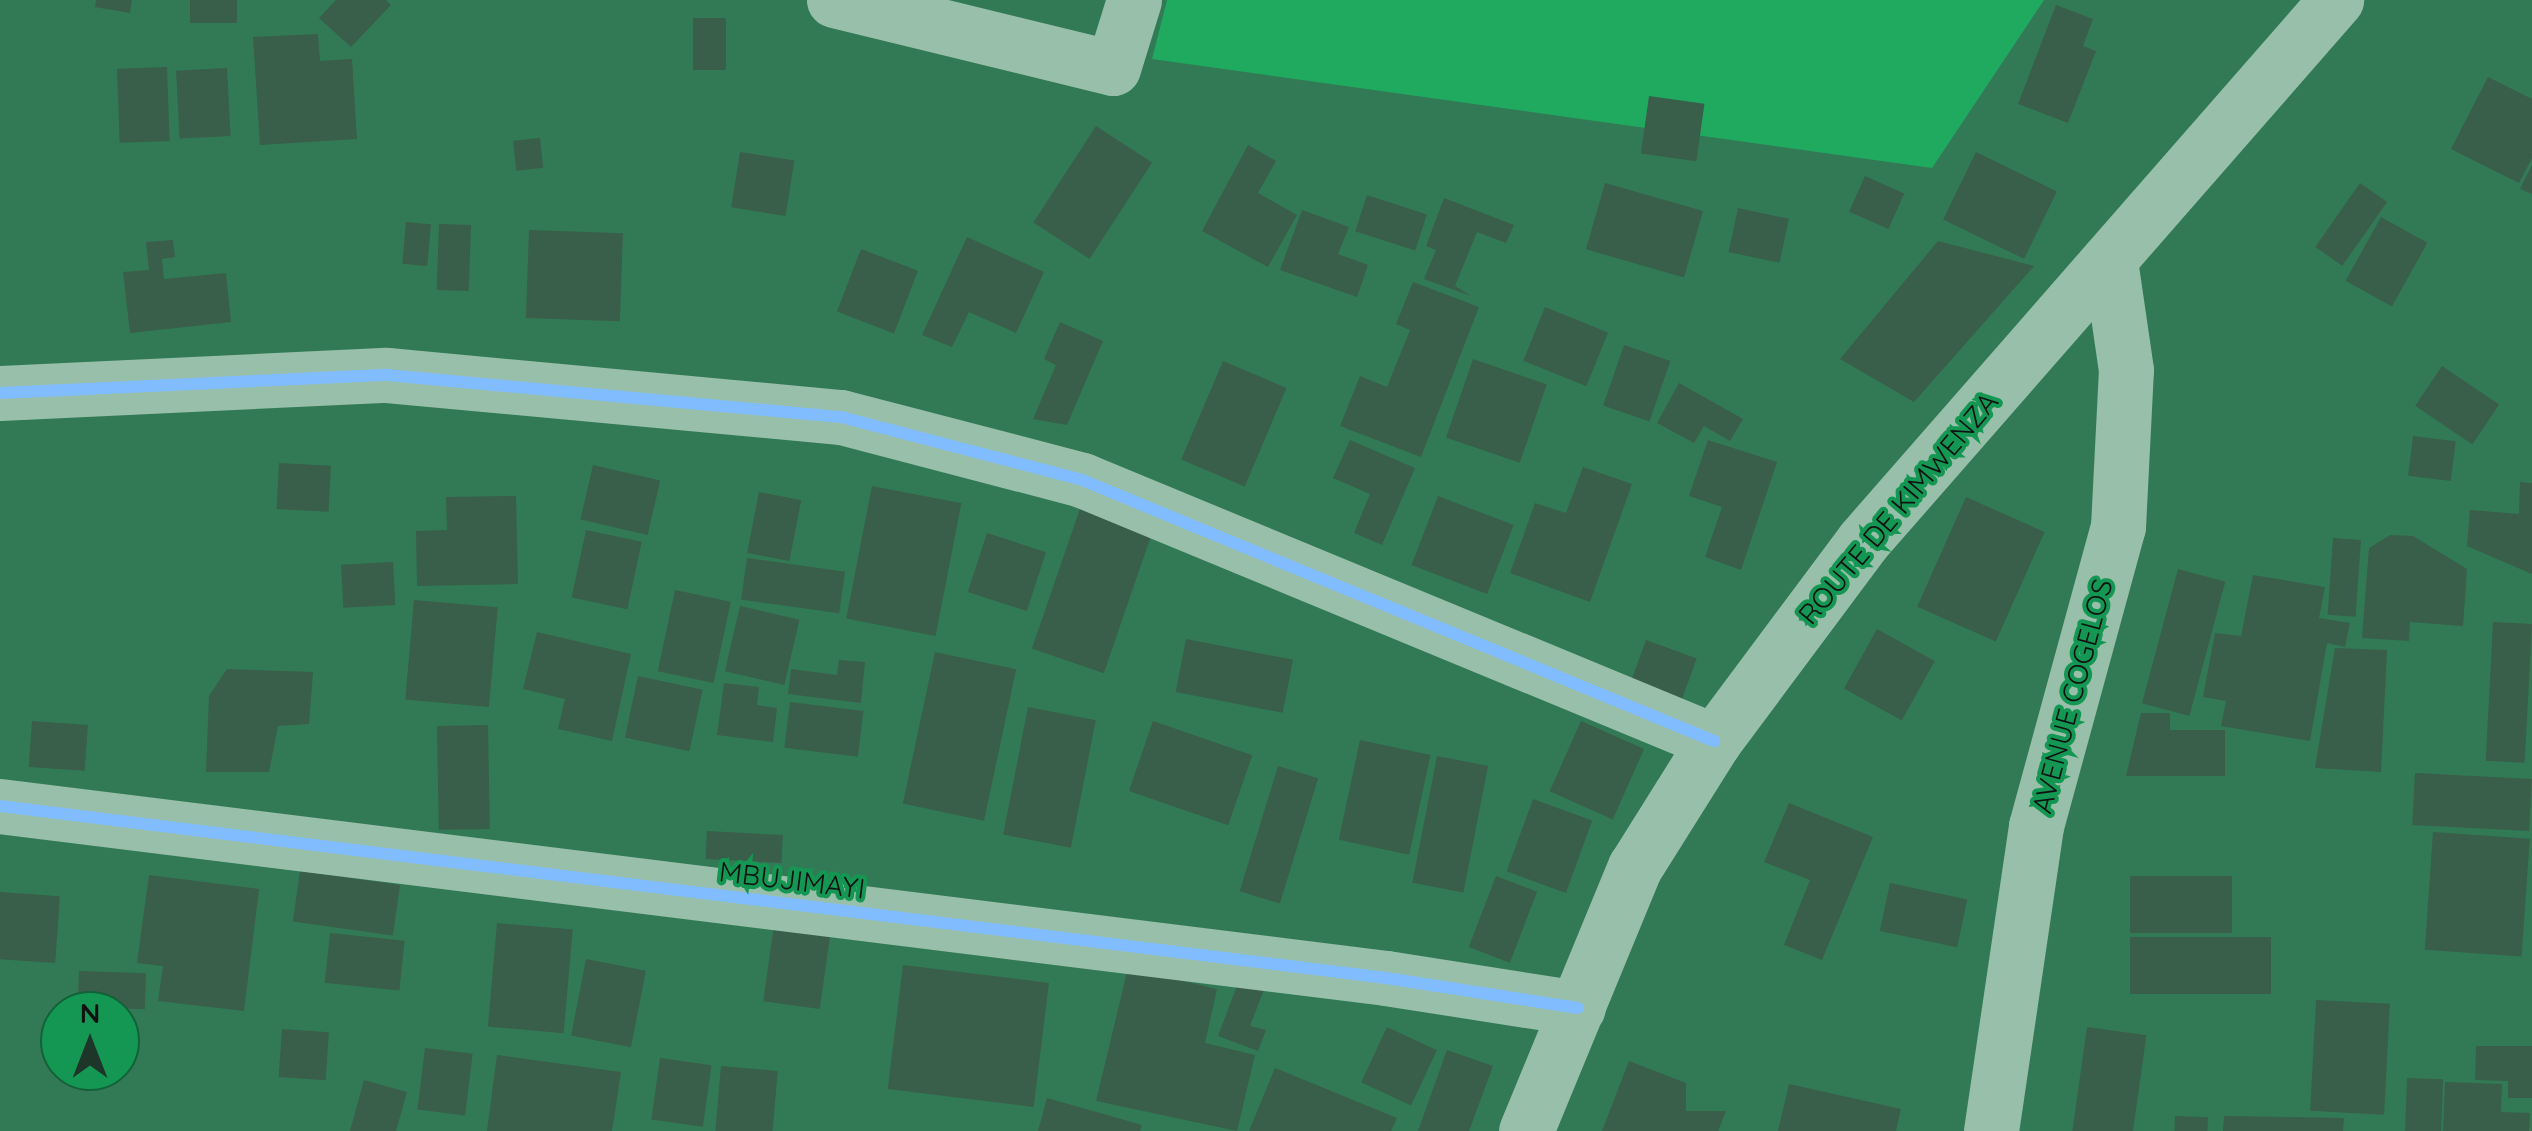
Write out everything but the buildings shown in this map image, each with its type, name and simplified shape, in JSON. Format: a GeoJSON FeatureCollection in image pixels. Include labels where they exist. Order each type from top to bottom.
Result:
{"type":"FeatureCollection","features":[{"type":"Feature","properties":{"kind":"street"},"geometry":{"type":"LineString","coordinates":[[834,0],[1113,68],[1134,0]]}},
{"type":"Feature","properties":{"kind":"street","name":"ROUTE DE KIMWENZA"},"geometry":{"type":"LineString","coordinates":[[1526,1131],[1635,867],[1714,742],[1863,541],[2336,0]]}},
{"type":"Feature","properties":{"kind":"street","name":"AVENUE COGELOS"},"geometry":{"type":"LineString","coordinates":[[1991,1131],[2036,826],[2118,527],[2126,370],[2110,260]]}},
{"type":"Feature","properties":{"kind":"street"},"geometry":{"type":"LineString","coordinates":[[0,393],[387,376],[841,417],[1082,480],[1714,742]]}},
{"type":"Feature","properties":{"kind":"street","name":"MBUJIMAYI"},"geometry":{"type":"LineString","coordinates":[[0,806],[1386,978],[1578,1008]]}},
{"type":"Feature","properties":{"kind":"green space"},"geometry":{"type":"Polygon","coordinates":[[[1167,0],[2044,0],[1932,168],[1152,59],[1167,0]]]}},
{"type":"Feature","properties":{"kind":"cycle path"},"geometry":{"type":"LineString","coordinates":[[0,393],[387,375],[841,417],[1082,480],[1714,741]]}},
{"type":"Feature","properties":{"kind":"cycle path"},"geometry":{"type":"LineString","coordinates":[[0,806],[1386,978],[1578,1008]]}}]}
